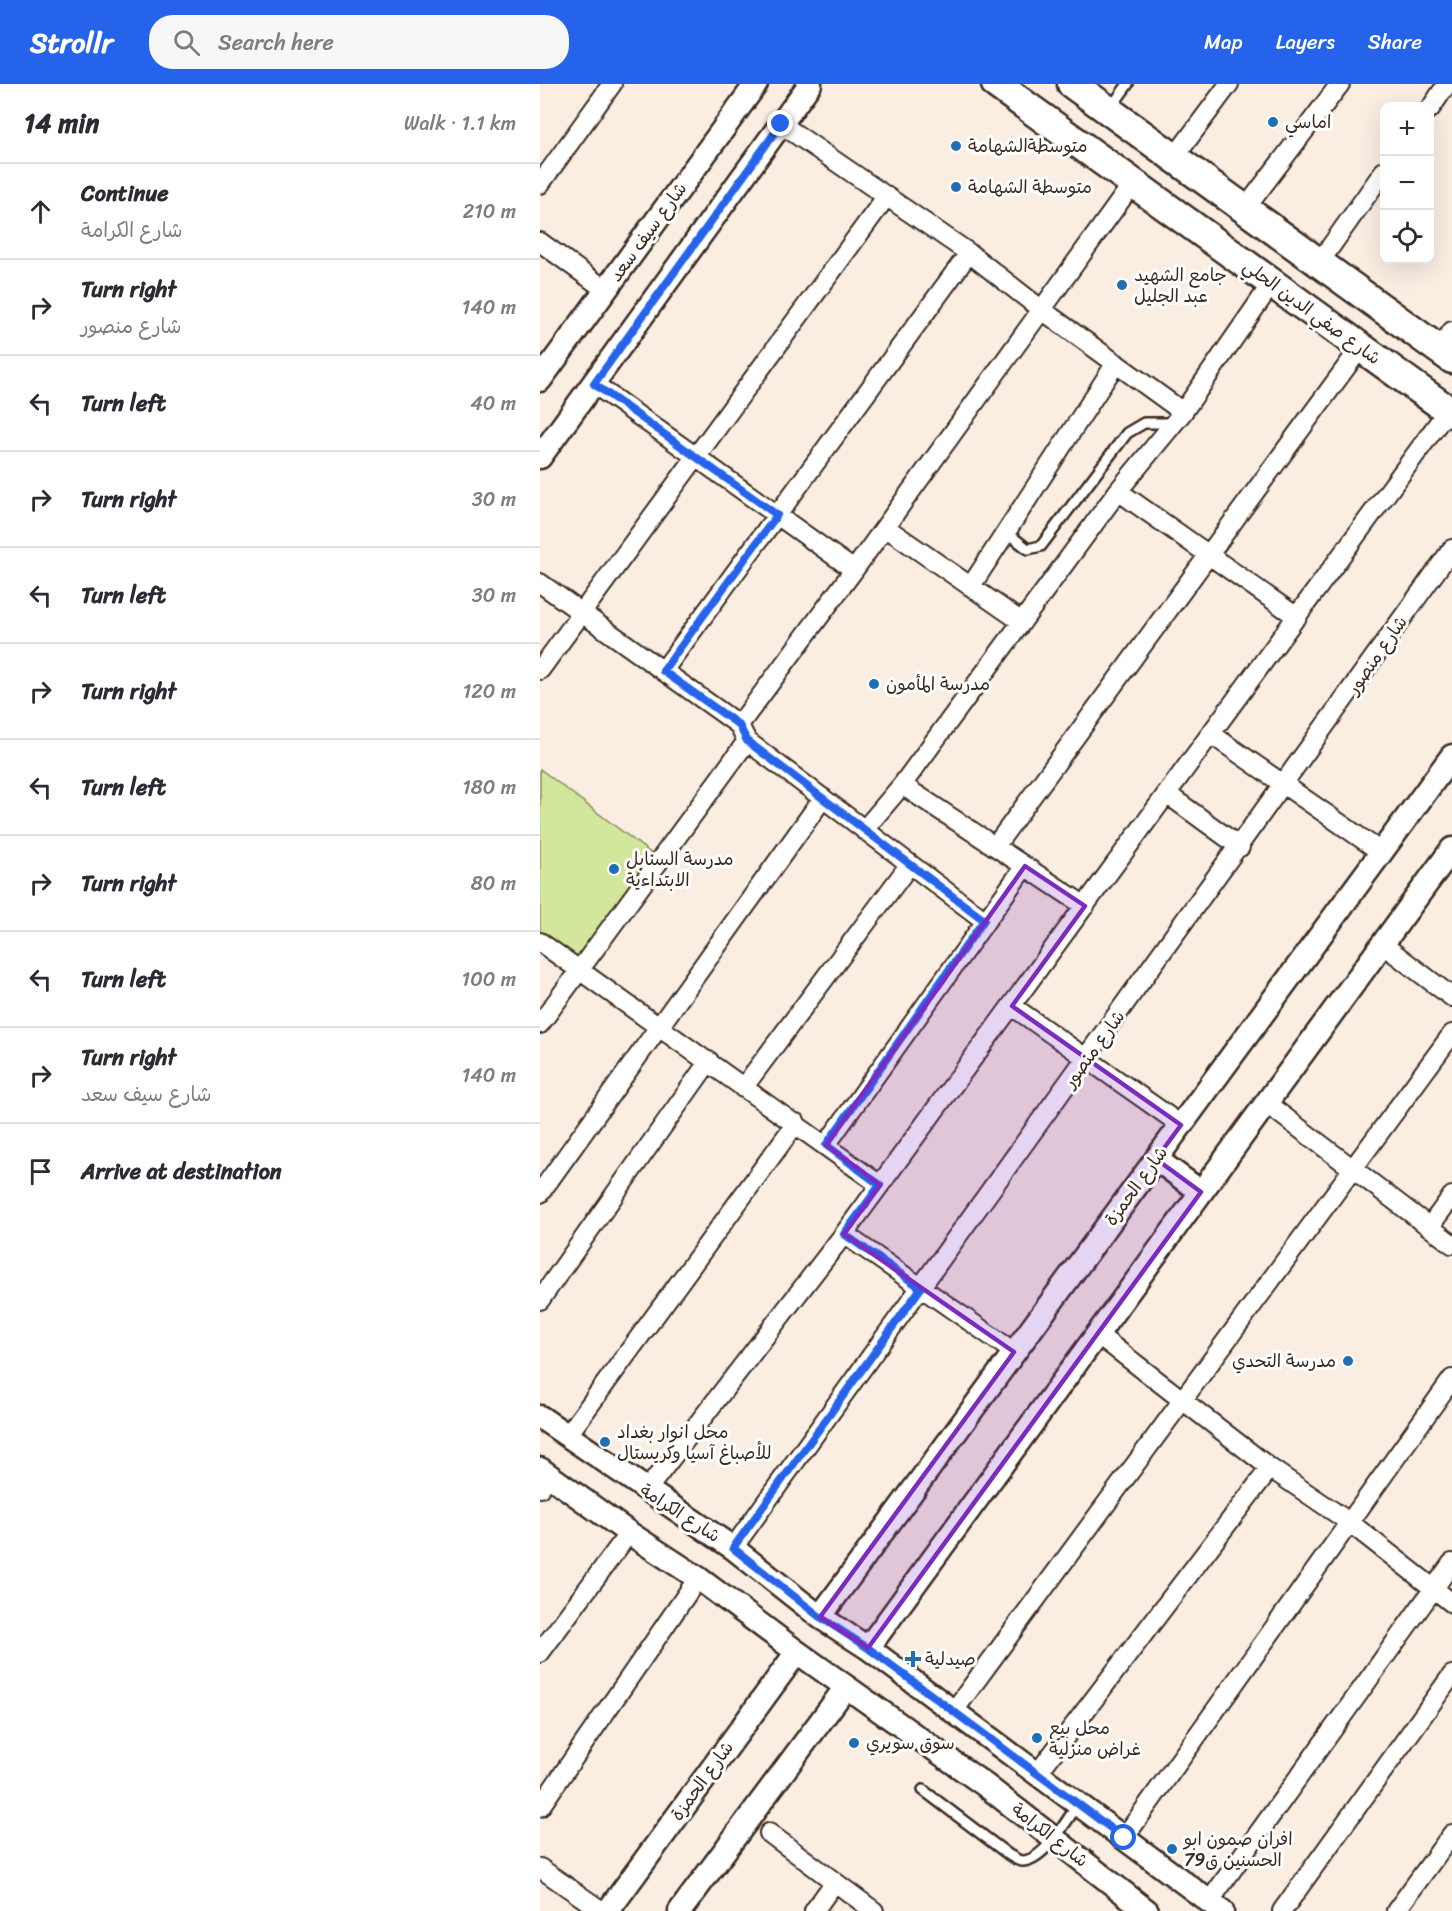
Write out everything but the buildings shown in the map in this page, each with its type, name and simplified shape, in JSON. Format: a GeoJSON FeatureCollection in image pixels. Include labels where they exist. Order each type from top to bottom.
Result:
{"type":"FeatureCollection","features":[{"type":"Feature","properties":{"kind":"main road","name":"شارع صفي الدين الحلي"},"geometry":{"type":"LineString","coordinates":[[996,84],[1450,412]]}},
{"type":"Feature","properties":{"kind":"main road"},"geometry":{"type":"LineString","coordinates":[[1072,84],[1318,263],[1448,347]]}},
{"type":"Feature","properties":{"kind":"street"},"geometry":{"type":"LineString","coordinates":[[540,184],[612,84]]}},
{"type":"Feature","properties":{"kind":"street","name":"شارع سيف سعد"},"geometry":{"type":"LineString","coordinates":[[540,380],[756,84]]}},
{"type":"Feature","properties":{"kind":"street"},"geometry":{"type":"LineString","coordinates":[[540,457],[810,84]]}},
{"type":"Feature","properties":{"kind":"street"},"geometry":{"type":"LineString","coordinates":[[1174,158],[1229,84]]}},
{"type":"Feature","properties":{"kind":"street"},"geometry":{"type":"LineString","coordinates":[[1245,209],[1340,84]]}},
{"type":"Feature","properties":{"kind":"street"},"geometry":{"type":"LineString","coordinates":[[1434,103],[1447,84]]}},
{"type":"Feature","properties":{"kind":"street"},"geometry":{"type":"LineString","coordinates":[[781,124],[969,253],[1042,310],[1116,363],[1179,417]]}},
{"type":"Feature","properties":{"kind":"street"},"geometry":{"type":"LineString","coordinates":[[1318,263],[1380,177]]}},
{"type":"Feature","properties":{"kind":"street"},"geometry":{"type":"LineString","coordinates":[[540,1024],[580,972],[854,570],[1133,183]]}},
{"type":"Feature","properties":{"kind":"street"},"geometry":{"type":"LineString","coordinates":[[540,670],[886,197]]}},
{"type":"Feature","properties":{"kind":"street"},"geometry":{"type":"LineString","coordinates":[[540,242],[606,290]]}},
{"type":"Feature","properties":{"kind":"street"},"geometry":{"type":"LineString","coordinates":[[663,671],[969,253]]}},
{"type":"Feature","properties":{"kind":"street"},"geometry":{"type":"LineString","coordinates":[[864,830],[902,785],[1118,491],[1179,417],[1272,283]]}},
{"type":"Feature","properties":{"kind":"street"},"geometry":{"type":"LineString","coordinates":[[996,845],[1360,347]]}},
{"type":"Feature","properties":{"kind":"street"},"geometry":{"type":"LineString","coordinates":[[971,586],[1116,363]]}},
{"type":"Feature","properties":{"kind":"street"},"geometry":{"type":"LineString","coordinates":[[594,384],[854,570]]}},
{"type":"Feature","properties":{"kind":"street"},"geometry":{"type":"LineString","coordinates":[[646,1491],[844,1234],[1296,617],[1450,412]]}},
{"type":"Feature","properties":{"kind":"street"},"geometry":{"type":"LineString","coordinates":[[1118,491],[1296,617]]}},
{"type":"Feature","properties":{"kind":"street"},"geometry":{"type":"LineString","coordinates":[[885,527],[1022,622]]}},
{"type":"Feature","properties":{"kind":"street","name":"شارع منصور"},"geometry":{"type":"LineString","coordinates":[[733,1548],[1286,784],[1452,549]]}},
{"type":"Feature","properties":{"kind":"street"},"geometry":{"type":"LineString","coordinates":[[540,583],[663,671],[864,830],[984,920]]}},
{"type":"Feature","properties":{"kind":"street"},"geometry":{"type":"LineString","coordinates":[[1211,734],[1381,852]]}},
{"type":"Feature","properties":{"kind":"street","name":"شارع الحمزة"},"geometry":{"type":"LineString","coordinates":[[820,1617],[1452,756]]}},
{"type":"Feature","properties":{"kind":"street"},"geometry":{"type":"LineString","coordinates":[[902,785],[1085,906]]}},
{"type":"Feature","properties":{"kind":"street"},"geometry":{"type":"LineString","coordinates":[[1167,794],[1240,847]]}},
{"type":"Feature","properties":{"kind":"street"},"geometry":{"type":"LineString","coordinates":[[540,1192],[823,798]]}},
{"type":"Feature","properties":{"kind":"street"},"geometry":{"type":"LineString","coordinates":[[868,1648],[1452,849]]}},
{"type":"Feature","properties":{"kind":"street"},"geometry":{"type":"LineString","coordinates":[[743,1088],[910,864]]}},
{"type":"Feature","properties":{"kind":"street"},"geometry":{"type":"LineString","coordinates":[[826,1145],[984,920],[1025,866]]}},
{"type":"Feature","properties":{"kind":"street"},"geometry":{"type":"LineString","coordinates":[[540,942],[880,1185]]}},
{"type":"Feature","properties":{"kind":"street"},"geometry":{"type":"LineString","coordinates":[[1382,944],[1452,997]]}},
{"type":"Feature","properties":{"kind":"street"},"geometry":{"type":"LineString","coordinates":[[1012,1006],[1088,1057],[1181,1125]]}},
{"type":"Feature","properties":{"kind":"street"},"geometry":{"type":"LineString","coordinates":[[953,1712],[1452,1034]]}},
{"type":"Feature","properties":{"kind":"street"},"geometry":{"type":"LineString","coordinates":[[540,1300],[709,1061]]}},
{"type":"Feature","properties":{"kind":"street"},"geometry":{"type":"LineString","coordinates":[[1266,1103],[1452,1244]]}},
{"type":"Feature","properties":{"kind":"street"},"geometry":{"type":"LineString","coordinates":[[567,1436],[796,1123]]}},
{"type":"Feature","properties":{"kind":"street"},"geometry":{"type":"LineString","coordinates":[[1156,1159],[1201,1192]]}},
{"type":"Feature","properties":{"kind":"street"},"geometry":{"type":"LineString","coordinates":[[1430,1226],[1452,1196]]}},
{"type":"Feature","properties":{"kind":"street"},"geometry":{"type":"LineString","coordinates":[[844,1234],[1014,1352]]}},
{"type":"Feature","properties":{"kind":"street"},"geometry":{"type":"LineString","coordinates":[[1098,1334],[1270,1468],[1349,1522],[1452,1603]]}},
{"type":"Feature","properties":{"kind":"street"},"geometry":{"type":"LineString","coordinates":[[1124,1838],[1452,1379]]}},
{"type":"Feature","properties":{"kind":"street","name":"شارع الكرامة"},"geometry":{"type":"LineString","coordinates":[[542,1421],[733,1548],[820,1617],[868,1648],[1215,1907]]}},
{"type":"Feature","properties":{"kind":"street"},"geometry":{"type":"LineString","coordinates":[[1038,1774],[1270,1468]]}},
{"type":"Feature","properties":{"kind":"street","name":"شارع الكرامة"},"geometry":{"type":"LineString","coordinates":[[543,1478],[698,1578],[846,1687],[985,1785],[1148,1911]]}},
{"type":"Feature","properties":{"kind":"street"},"geometry":{"type":"LineString","coordinates":[[540,1653],[629,1533]]}},
{"type":"Feature","properties":{"kind":"street"},"geometry":{"type":"LineString","coordinates":[[1215,1907],[1452,1563]]}},
{"type":"Feature","properties":{"kind":"street"},"geometry":{"type":"LineString","coordinates":[[540,1807],[698,1578]]}},
{"type":"Feature","properties":{"kind":"street","name":"شارع الحمزة"},"geometry":{"type":"LineString","coordinates":[[608,1911],[798,1652]]}},
{"type":"Feature","properties":{"kind":"street"},"geometry":{"type":"LineString","coordinates":[[1282,1911],[1452,1675]]}},
{"type":"Feature","properties":{"kind":"street"},"geometry":{"type":"LineString","coordinates":[[680,1911],[846,1687]]}},
{"type":"Feature","properties":{"kind":"street"},"geometry":{"type":"LineString","coordinates":[[769,1833],[874,1911]]}},
{"type":"Feature","properties":{"kind":"street"},"geometry":{"type":"LineString","coordinates":[[1396,1911],[1452,1834]]}},
{"type":"Feature","properties":{"kind":"street"},"geometry":{"type":"LineString","coordinates":[[540,1868],[602,1911]]}},
{"type":"Feature","properties":{"kind":"street"},"geometry":{"type":"LineString","coordinates":[[814,1911],[834,1883]]}},
{"type":"Feature","properties":{"kind":"lane"},"geometry":{"type":"LineString","coordinates":[[1109,111],[1128,84]]}},
{"type":"Feature","properties":{"kind":"lane"},"geometry":{"type":"LineString","coordinates":[[1006,532],[1028,549],[1041,546],[1127,433],[1144,423],[1179,417]]}},
{"type":"Feature","properties":{"kind":"lane"},"geometry":{"type":"LineString","coordinates":[[923,1790],[1009,1855],[1021,1861],[1034,1858],[1054,1839],[1078,1804]]}},
{"type":"Feature","properties":{"kind":"highlighted area"},"geometry":{"type":"Polygon","coordinates":[[[1025,866],[1085,906],[1012,1006],[1181,1125],[1156,1159],[1201,1192],[868,1648],[820,1617],[1014,1352],[844,1234],[880,1185],[826,1145],[1025,866]]]}},
{"type":"Feature","properties":{"kind":"green space"},"geometry":{"type":"Polygon","coordinates":[[[540,769],[661,861],[580,972],[540,942],[540,769]]]}},
{"type":"Feature","properties":{"kind":"place","name":"اماسي"},"geometry":{"type":"Point","coordinates":[1273,122]}},
{"type":"Feature","properties":{"kind":"place","name":"متوسطةالشهامة"},"geometry":{"type":"Point","coordinates":[956,146]}},
{"type":"Feature","properties":{"kind":"place","name":"متوسطة الشهامة"},"geometry":{"type":"Point","coordinates":[956,187]}},
{"type":"Feature","properties":{"kind":"place","name":"جامع الشهيد عبد الجليل"},"geometry":{"type":"Point","coordinates":[1122,285]}},
{"type":"Feature","properties":{"kind":"place","name":"مدرسة المأمون"},"geometry":{"type":"Point","coordinates":[874,684]}},
{"type":"Feature","properties":{"kind":"place","name":"مدرسة السنابل الابتداءية"},"geometry":{"type":"Point","coordinates":[614,869]}},
{"type":"Feature","properties":{"kind":"place","name":"مدرسة التحدي"},"geometry":{"type":"Point","coordinates":[1348,1361]}},
{"type":"Feature","properties":{"kind":"place","name":"محل انوار بغداد للأصباغ آسيا وكريستال"},"geometry":{"type":"Point","coordinates":[605,1442]}},
{"type":"Feature","properties":{"kind":"place","name":"صيدلية"},"geometry":{"type":"Point","coordinates":[913,1659]}},
{"type":"Feature","properties":{"kind":"place","name":"محل بيع غراض منزلية"},"geometry":{"type":"Point","coordinates":[1037,1738]}},
{"type":"Feature","properties":{"kind":"place","name":"سوق سويري"},"geometry":{"type":"Point","coordinates":[854,1743]}},
{"type":"Feature","properties":{"kind":"place","name":"افران صمون ابو الحسنين ق79"},"geometry":{"type":"Point","coordinates":[1172,1849]}},
{"type":"Feature","properties":{"kind":"route"},"geometry":{"type":"LineString","coordinates":[[781,124],[594,384],[777,515],[663,671],[739,725],[747,741],[984,920],[826,1145],[880,1185],[844,1234],[921,1288],[733,1548],[820,1617],[868,1648],[1124,1838]]}}]}
